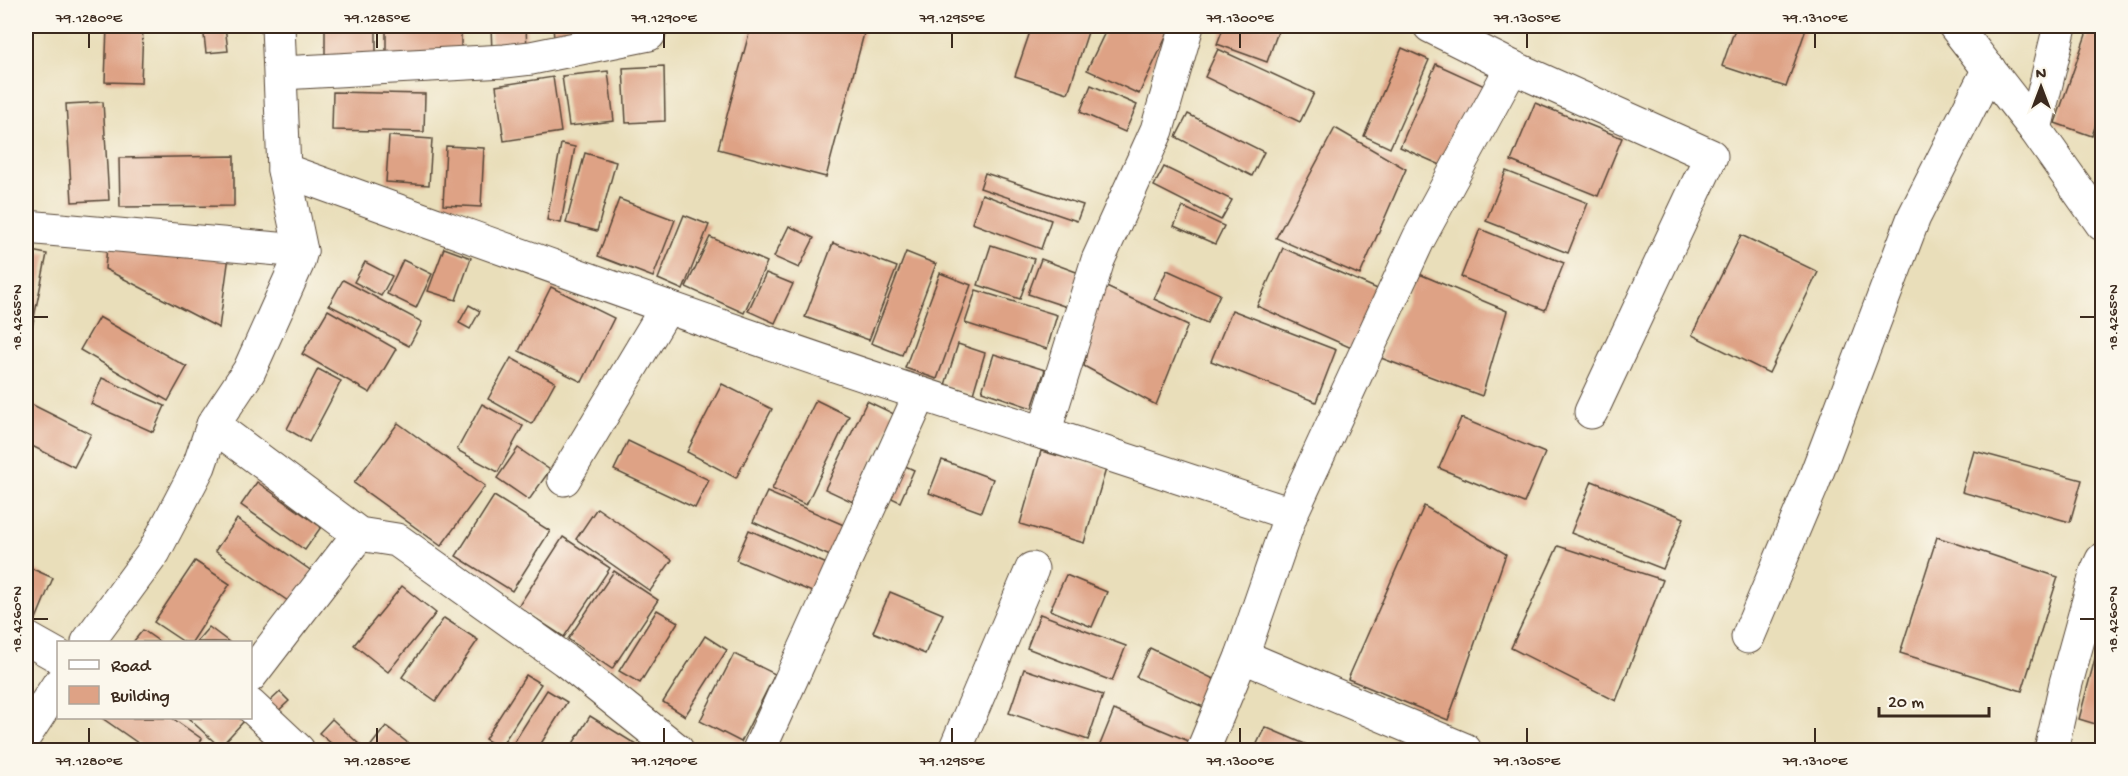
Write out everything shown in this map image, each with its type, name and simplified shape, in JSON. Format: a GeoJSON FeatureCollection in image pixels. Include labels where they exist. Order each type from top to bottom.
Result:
{"type":"FeatureCollection","features":[{"type":"Feature","properties":{"kind":"street"},"geometry":{"type":"LineString","coordinates":[[89,641],[154,552],[199,466],[213,425],[249,371],[259,351],[263,337],[298,262],[301,251],[284,170],[278,26]]}},
{"type":"Feature","properties":{"kind":"street"},"geometry":{"type":"LineString","coordinates":[[1044,433],[1098,260],[1157,130],[1187,26]]}},
{"type":"Feature","properties":{"kind":"street"},"geometry":{"type":"LineString","coordinates":[[1430,26],[1512,67],[1712,156],[1591,412]]}},
{"type":"Feature","properties":{"kind":"street"},"geometry":{"type":"LineString","coordinates":[[1955,26],[2035,129],[2103,224]]}},
{"type":"Feature","properties":{"kind":"street"},"geometry":{"type":"LineString","coordinates":[[2035,129],[2060,26]]}},
{"type":"Feature","properties":{"kind":"street"},"geometry":{"type":"LineString","coordinates":[[281,73],[505,61],[531,58],[649,34]]}},
{"type":"Feature","properties":{"kind":"street"},"geometry":{"type":"LineString","coordinates":[[1203,750],[1242,656],[1291,514],[1419,238],[1512,67]]}},
{"type":"Feature","properties":{"kind":"street"},"geometry":{"type":"LineString","coordinates":[[1748,637],[1813,483],[1914,217],[1989,69]]}},
{"type":"Feature","properties":{"kind":"street"},"geometry":{"type":"LineString","coordinates":[[284,170],[667,307],[920,394],[1291,514]]}},
{"type":"Feature","properties":{"kind":"street"},"geometry":{"type":"LineString","coordinates":[[26,227],[301,251]]}},
{"type":"Feature","properties":{"kind":"street"},"geometry":{"type":"LineString","coordinates":[[564,479],[667,307]]}},
{"type":"Feature","properties":{"kind":"street"},"geometry":{"type":"LineString","coordinates":[[759,750],[920,394]]}},
{"type":"Feature","properties":{"kind":"street"},"geometry":{"type":"LineString","coordinates":[[213,425],[359,534],[397,540],[565,660],[677,750]]}},
{"type":"Feature","properties":{"kind":"street"},"geometry":{"type":"LineString","coordinates":[[252,673],[359,534]]}},
{"type":"Feature","properties":{"kind":"street"},"geometry":{"type":"LineString","coordinates":[[955,750],[1032,569]]}},
{"type":"Feature","properties":{"kind":"street"},"geometry":{"type":"LineString","coordinates":[[2051,750],[2066,683],[2101,569]]}},
{"type":"Feature","properties":{"kind":"street"},"geometry":{"type":"LineString","coordinates":[[26,638],[57,655]]}},
{"type":"Feature","properties":{"kind":"street"},"geometry":{"type":"LineString","coordinates":[[1242,656],[1465,750]]}},
{"type":"Feature","properties":{"kind":"street"},"geometry":{"type":"LineString","coordinates":[[26,734],[57,687]]}},
{"type":"Feature","properties":{"kind":"street"},"geometry":{"type":"LineString","coordinates":[[252,707],[298,750]]}},
{"type":"Feature","properties":{"kind":"building"},"geometry":{"type":"Polygon","coordinates":[[[107,26],[143,26],[141,83],[105,82],[107,26]]]}},
{"type":"Feature","properties":{"kind":"building"},"geometry":{"type":"Polygon","coordinates":[[[203,26],[225,26],[228,51],[206,53],[203,26]]]}},
{"type":"Feature","properties":{"kind":"building"},"geometry":{"type":"Polygon","coordinates":[[[325,26],[376,26],[376,60],[325,60],[325,26]]]}},
{"type":"Feature","properties":{"kind":"building"},"geometry":{"type":"Polygon","coordinates":[[[386,26],[461,26],[461,60],[386,60],[386,26]]]}},
{"type":"Feature","properties":{"kind":"building"},"geometry":{"type":"Polygon","coordinates":[[[491,26],[526,26],[527,51],[492,53],[491,26]]]}},
{"type":"Feature","properties":{"kind":"building"},"geometry":{"type":"Polygon","coordinates":[[[553,26],[608,26],[608,35],[554,39],[553,26]]]}},
{"type":"Feature","properties":{"kind":"building"},"geometry":{"type":"Polygon","coordinates":[[[751,26],[866,26],[826,177],[718,149],[751,26]]]}},
{"type":"Feature","properties":{"kind":"building"},"geometry":{"type":"Polygon","coordinates":[[[1032,26],[1090,26],[1068,93],[1015,76],[1032,26]]]}},
{"type":"Feature","properties":{"kind":"building"},"geometry":{"type":"Polygon","coordinates":[[[1108,26],[1152,26],[1168,33],[1139,94],[1087,70],[1108,26]]]}},
{"type":"Feature","properties":{"kind":"building"},"geometry":{"type":"Polygon","coordinates":[[[1224,26],[1280,26],[1267,62],[1217,44],[1224,26]]]}},
{"type":"Feature","properties":{"kind":"building"},"geometry":{"type":"Polygon","coordinates":[[[1736,26],[1807,26],[1786,87],[1722,66],[1736,26]]]}},
{"type":"Feature","properties":{"kind":"building"},"geometry":{"type":"Polygon","coordinates":[[[2089,26],[2102,26],[2102,105],[2092,136],[2055,123],[2089,26]]]}},
{"type":"Feature","properties":{"kind":"building"},"geometry":{"type":"Polygon","coordinates":[[[1402,48],[1429,60],[1390,148],[1364,136],[1402,48]]]}},
{"type":"Feature","properties":{"kind":"building"},"geometry":{"type":"Polygon","coordinates":[[[1218,49],[1314,93],[1300,122],[1205,77],[1218,49]]]}},
{"type":"Feature","properties":{"kind":"building"},"geometry":{"type":"Polygon","coordinates":[[[1436,64],[1489,88],[1452,170],[1400,147],[1436,64]]]}},
{"type":"Feature","properties":{"kind":"building"},"geometry":{"type":"Polygon","coordinates":[[[664,66],[665,121],[626,123],[623,68],[664,66]]]}},
{"type":"Feature","properties":{"kind":"building"},"geometry":{"type":"Polygon","coordinates":[[[608,71],[614,121],[569,126],[562,76],[608,71]]]}},
{"type":"Feature","properties":{"kind":"building"},"geometry":{"type":"Polygon","coordinates":[[[553,77],[561,132],[504,141],[496,86],[553,77]]]}},
{"type":"Feature","properties":{"kind":"building"},"geometry":{"type":"Polygon","coordinates":[[[1091,85],[1137,105],[1125,132],[1080,112],[1091,85]]]}},
{"type":"Feature","properties":{"kind":"building"},"geometry":{"type":"Polygon","coordinates":[[[333,92],[425,94],[424,132],[332,130],[333,92]]]}},
{"type":"Feature","properties":{"kind":"building"},"geometry":{"type":"Polygon","coordinates":[[[103,102],[109,200],[72,202],[66,104],[103,102]]]}},
{"type":"Feature","properties":{"kind":"building"},"geometry":{"type":"Polygon","coordinates":[[[1535,103],[1622,138],[1598,196],[1511,161],[1535,103]]]}},
{"type":"Feature","properties":{"kind":"building"},"geometry":{"type":"Polygon","coordinates":[[[1188,114],[1264,152],[1252,176],[1176,137],[1188,114]]]}},
{"type":"Feature","properties":{"kind":"building"},"geometry":{"type":"Polygon","coordinates":[[[1335,128],[1406,169],[1360,275],[1276,238],[1335,128]]]}},
{"type":"Feature","properties":{"kind":"building"},"geometry":{"type":"Polygon","coordinates":[[[389,136],[432,139],[429,185],[386,182],[389,136]]]}},
{"type":"Feature","properties":{"kind":"building"},"geometry":{"type":"Polygon","coordinates":[[[561,144],[575,147],[561,223],[547,220],[561,144]]]}},
{"type":"Feature","properties":{"kind":"building"},"geometry":{"type":"Polygon","coordinates":[[[446,146],[484,148],[481,207],[443,205],[446,146]]]}},
{"type":"Feature","properties":{"kind":"building"},"geometry":{"type":"Polygon","coordinates":[[[585,153],[616,162],[597,231],[566,223],[585,153]]]}},
{"type":"Feature","properties":{"kind":"building"},"geometry":{"type":"Polygon","coordinates":[[[26,154],[33,198],[26,199],[26,154]]]}},
{"type":"Feature","properties":{"kind":"building"},"geometry":{"type":"Polygon","coordinates":[[[234,156],[234,206],[120,207],[119,158],[234,156]]]}},
{"type":"Feature","properties":{"kind":"building"},"geometry":{"type":"Polygon","coordinates":[[[1164,167],[1232,200],[1221,220],[1154,186],[1164,167]]]}},
{"type":"Feature","properties":{"kind":"building"},"geometry":{"type":"Polygon","coordinates":[[[1506,171],[1588,203],[1568,253],[1486,221],[1506,171]]]}},
{"type":"Feature","properties":{"kind":"building"},"geometry":{"type":"Polygon","coordinates":[[[985,173],[1083,205],[1077,221],[980,188],[985,173]]]}},
{"type":"Feature","properties":{"kind":"building"},"geometry":{"type":"Polygon","coordinates":[[[982,194],[1051,220],[1041,249],[972,223],[982,194]]]}},
{"type":"Feature","properties":{"kind":"building"},"geometry":{"type":"Polygon","coordinates":[[[619,199],[675,220],[653,277],[598,256],[619,199]]]}},
{"type":"Feature","properties":{"kind":"building"},"geometry":{"type":"Polygon","coordinates":[[[1183,207],[1224,226],[1215,244],[1174,226],[1183,207]]]}},
{"type":"Feature","properties":{"kind":"building"},"geometry":{"type":"Polygon","coordinates":[[[684,215],[709,225],[683,290],[658,279],[684,215]]]}},
{"type":"Feature","properties":{"kind":"building"},"geometry":{"type":"Polygon","coordinates":[[[789,226],[814,238],[799,268],[774,257],[789,226]]]}},
{"type":"Feature","properties":{"kind":"building"},"geometry":{"type":"Polygon","coordinates":[[[1480,229],[1564,263],[1545,310],[1461,277],[1480,229]]]}},
{"type":"Feature","properties":{"kind":"building"},"geometry":{"type":"Polygon","coordinates":[[[1741,235],[1818,272],[1769,373],[1692,335],[1741,235]]]}},
{"type":"Feature","properties":{"kind":"building"},"geometry":{"type":"Polygon","coordinates":[[[710,237],[767,262],[744,313],[686,287],[710,237]]]}},
{"type":"Feature","properties":{"kind":"building"},"geometry":{"type":"Polygon","coordinates":[[[833,243],[897,267],[869,340],[805,317],[833,243]]]}},
{"type":"Feature","properties":{"kind":"building"},"geometry":{"type":"Polygon","coordinates":[[[991,245],[1034,259],[1020,299],[978,285],[991,245]]]}},
{"type":"Feature","properties":{"kind":"building"},"geometry":{"type":"Polygon","coordinates":[[[107,247],[230,249],[219,328],[105,269],[107,247]]]}},
{"type":"Feature","properties":{"kind":"building"},"geometry":{"type":"Polygon","coordinates":[[[444,248],[471,258],[456,300],[428,291],[444,248]]]}},
{"type":"Feature","properties":{"kind":"building"},"geometry":{"type":"Polygon","coordinates":[[[1283,248],[1382,291],[1356,350],[1257,306],[1283,248]]]}},
{"type":"Feature","properties":{"kind":"building"},"geometry":{"type":"Polygon","coordinates":[[[26,250],[47,254],[27,352],[26,352],[26,250]]]}},
{"type":"Feature","properties":{"kind":"building"},"geometry":{"type":"Polygon","coordinates":[[[906,252],[936,264],[902,355],[871,343],[906,252]]]}},
{"type":"Feature","properties":{"kind":"building"},"geometry":{"type":"Polygon","coordinates":[[[1041,259],[1079,273],[1067,307],[1028,294],[1041,259]]]}},
{"type":"Feature","properties":{"kind":"building"},"geometry":{"type":"Polygon","coordinates":[[[403,260],[432,274],[416,308],[387,294],[403,260]]]}},
{"type":"Feature","properties":{"kind":"building"},"geometry":{"type":"Polygon","coordinates":[[[365,262],[392,276],[381,296],[354,282],[365,262]]]}},
{"type":"Feature","properties":{"kind":"building"},"geometry":{"type":"Polygon","coordinates":[[[1167,270],[1220,294],[1207,323],[1154,299],[1167,270]]]}},
{"type":"Feature","properties":{"kind":"building"},"geometry":{"type":"Polygon","coordinates":[[[766,273],[793,284],[775,323],[748,311],[766,273]]]}},
{"type":"Feature","properties":{"kind":"building"},"geometry":{"type":"Polygon","coordinates":[[[940,273],[971,285],[937,379],[905,368],[940,273]]]}},
{"type":"Feature","properties":{"kind":"building"},"geometry":{"type":"Polygon","coordinates":[[[1417,273],[1507,311],[1482,396],[1381,358],[1417,273]]]}},
{"type":"Feature","properties":{"kind":"building"},"geometry":{"type":"Polygon","coordinates":[[[343,280],[422,322],[409,346],[329,305],[343,280]]]}},
{"type":"Feature","properties":{"kind":"building"},"geometry":{"type":"Polygon","coordinates":[[[1100,284],[1188,325],[1156,405],[1084,366],[1100,284]]]}},
{"type":"Feature","properties":{"kind":"building"},"geometry":{"type":"Polygon","coordinates":[[[551,287],[614,318],[582,382],[519,351],[551,287]]]}},
{"type":"Feature","properties":{"kind":"building"},"geometry":{"type":"Polygon","coordinates":[[[976,290],[1057,315],[1047,349],[965,323],[976,290]]]}},
{"type":"Feature","properties":{"kind":"building"},"geometry":{"type":"Polygon","coordinates":[[[469,305],[480,311],[470,329],[459,323],[469,305]]]}},
{"type":"Feature","properties":{"kind":"building"},"geometry":{"type":"Polygon","coordinates":[[[328,310],[396,349],[370,393],[302,354],[328,310]]]}},
{"type":"Feature","properties":{"kind":"building"},"geometry":{"type":"Polygon","coordinates":[[[1232,310],[1336,350],[1316,402],[1211,361],[1232,310]]]}},
{"type":"Feature","properties":{"kind":"building"},"geometry":{"type":"Polygon","coordinates":[[[99,317],[187,367],[168,401],[80,350],[99,317]]]}},
{"type":"Feature","properties":{"kind":"building"},"geometry":{"type":"Polygon","coordinates":[[[958,344],[985,353],[973,394],[945,385],[958,344]]]}},
{"type":"Feature","properties":{"kind":"building"},"geometry":{"type":"Polygon","coordinates":[[[994,354],[1045,370],[1032,408],[982,391],[994,354]]]}},
{"type":"Feature","properties":{"kind":"building"},"geometry":{"type":"Polygon","coordinates":[[[511,358],[555,382],[532,424],[488,399],[511,358]]]}},
{"type":"Feature","properties":{"kind":"building"},"geometry":{"type":"Polygon","coordinates":[[[318,369],[341,381],[309,442],[287,429],[318,369]]]}},
{"type":"Feature","properties":{"kind":"building"},"geometry":{"type":"Polygon","coordinates":[[[102,378],[165,406],[153,432],[91,404],[102,378]]]}},
{"type":"Feature","properties":{"kind":"building"},"geometry":{"type":"Polygon","coordinates":[[[722,384],[772,409],[736,478],[687,452],[722,384]]]}},
{"type":"Feature","properties":{"kind":"building"},"geometry":{"type":"Polygon","coordinates":[[[816,400],[849,416],[806,505],[772,489],[816,400]]]}},
{"type":"Feature","properties":{"kind":"building"},"geometry":{"type":"Polygon","coordinates":[[[867,401],[894,414],[853,502],[825,489],[867,401]]]}},
{"type":"Feature","properties":{"kind":"building"},"geometry":{"type":"Polygon","coordinates":[[[31,404],[91,434],[74,467],[26,443],[26,416],[31,404]]]}},
{"type":"Feature","properties":{"kind":"building"},"geometry":{"type":"Polygon","coordinates":[[[482,404],[523,426],[498,472],[457,450],[482,404]]]}},
{"type":"Feature","properties":{"kind":"building"},"geometry":{"type":"Polygon","coordinates":[[[1461,418],[1545,453],[1524,503],[1439,468],[1461,418]]]}},
{"type":"Feature","properties":{"kind":"building"},"geometry":{"type":"Polygon","coordinates":[[[398,423],[485,486],[441,546],[354,483],[398,423]]]}},
{"type":"Feature","properties":{"kind":"building"},"geometry":{"type":"Polygon","coordinates":[[[628,441],[709,480],[695,508],[614,470],[628,441]]]}},
{"type":"Feature","properties":{"kind":"building"},"geometry":{"type":"Polygon","coordinates":[[[518,448],[550,470],[529,500],[497,478],[518,448]]]}},
{"type":"Feature","properties":{"kind":"building"},"geometry":{"type":"Polygon","coordinates":[[[1041,451],[1106,469],[1084,543],[1020,524],[1041,451]]]}},
{"type":"Feature","properties":{"kind":"building"},"geometry":{"type":"Polygon","coordinates":[[[1974,451],[2082,480],[2070,522],[1962,492],[1974,451]]]}},
{"type":"Feature","properties":{"kind":"building"},"geometry":{"type":"Polygon","coordinates":[[[942,460],[993,479],[981,512],[929,493],[942,460]]]}},
{"type":"Feature","properties":{"kind":"building"},"geometry":{"type":"Polygon","coordinates":[[[894,461],[914,470],[900,502],[881,493],[894,461]]]}},
{"type":"Feature","properties":{"kind":"building"},"geometry":{"type":"Polygon","coordinates":[[[1592,481],[1684,518],[1663,569],[1571,533],[1592,481]]]}},
{"type":"Feature","properties":{"kind":"building"},"geometry":{"type":"Polygon","coordinates":[[[257,482],[321,527],[305,550],[241,505],[257,482]]]}},
{"type":"Feature","properties":{"kind":"building"},"geometry":{"type":"Polygon","coordinates":[[[767,492],[853,529],[839,560],[753,522],[767,492]]]}},
{"type":"Feature","properties":{"kind":"building"},"geometry":{"type":"Polygon","coordinates":[[[494,496],[550,531],[512,591],[456,556],[494,496]]]}},
{"type":"Feature","properties":{"kind":"building"},"geometry":{"type":"Polygon","coordinates":[[[1424,506],[1506,554],[1448,720],[1348,679],[1424,506]]]}},
{"type":"Feature","properties":{"kind":"building"},"geometry":{"type":"Polygon","coordinates":[[[597,508],[672,560],[650,591],[576,539],[597,508]]]}},
{"type":"Feature","properties":{"kind":"building"},"geometry":{"type":"Polygon","coordinates":[[[237,519],[313,572],[291,603],[215,551],[237,519]]]}},
{"type":"Feature","properties":{"kind":"building"},"geometry":{"type":"Polygon","coordinates":[[[749,530],[829,565],[817,594],[736,560],[749,530]]]}},
{"type":"Feature","properties":{"kind":"building"},"geometry":{"type":"Polygon","coordinates":[[[563,537],[610,568],[564,637],[518,607],[563,537]]]}},
{"type":"Feature","properties":{"kind":"building"},"geometry":{"type":"Polygon","coordinates":[[[1937,537],[2058,577],[2022,691],[1900,653],[1937,537]]]}},
{"type":"Feature","properties":{"kind":"building"},"geometry":{"type":"Polygon","coordinates":[[[1558,546],[1663,580],[1616,701],[1511,648],[1558,546]]]}},
{"type":"Feature","properties":{"kind":"building"},"geometry":{"type":"Polygon","coordinates":[[[195,561],[230,584],[193,641],[182,641],[154,622],[195,561]]]}},
{"type":"Feature","properties":{"kind":"building"},"geometry":{"type":"Polygon","coordinates":[[[26,566],[53,578],[36,619],[26,614],[26,566]]]}},
{"type":"Feature","properties":{"kind":"building"},"geometry":{"type":"Polygon","coordinates":[[[614,571],[658,600],[612,669],[568,639],[614,571]]]}},
{"type":"Feature","properties":{"kind":"building"},"geometry":{"type":"Polygon","coordinates":[[[1066,575],[1107,592],[1092,627],[1050,610],[1066,575]]]}},
{"type":"Feature","properties":{"kind":"building"},"geometry":{"type":"Polygon","coordinates":[[[402,586],[436,613],[388,672],[354,645],[402,586]]]}},
{"type":"Feature","properties":{"kind":"building"},"geometry":{"type":"Polygon","coordinates":[[[890,592],[943,614],[925,654],[873,632],[890,592]]]}},
{"type":"Feature","properties":{"kind":"building"},"geometry":{"type":"Polygon","coordinates":[[[657,610],[678,622],[640,683],[619,671],[657,610]]]}},
{"type":"Feature","properties":{"kind":"building"},"geometry":{"type":"Polygon","coordinates":[[[1040,614],[1126,646],[1112,681],[1027,648],[1040,614]]]}},
{"type":"Feature","properties":{"kind":"building"},"geometry":{"type":"Polygon","coordinates":[[[444,618],[478,640],[436,701],[402,677],[444,618]]]}},
{"type":"Feature","properties":{"kind":"building"},"geometry":{"type":"Polygon","coordinates":[[[209,627],[228,641],[197,641],[209,627]]]}},
{"type":"Feature","properties":{"kind":"building"},"geometry":{"type":"Polygon","coordinates":[[[143,630],[159,641],[134,641],[143,630]]]}},
{"type":"Feature","properties":{"kind":"building"},"geometry":{"type":"Polygon","coordinates":[[[2102,632],[2102,726],[2079,719],[2102,632]]]}},
{"type":"Feature","properties":{"kind":"building"},"geometry":{"type":"Polygon","coordinates":[[[705,636],[727,650],[685,716],[663,702],[705,636]]]}},
{"type":"Feature","properties":{"kind":"building"},"geometry":{"type":"Polygon","coordinates":[[[1150,648],[1222,683],[1210,710],[1136,677],[1150,648]]]}},
{"type":"Feature","properties":{"kind":"building"},"geometry":{"type":"Polygon","coordinates":[[[734,654],[775,674],[741,742],[700,721],[734,654]]]}},
{"type":"Feature","properties":{"kind":"building"},"geometry":{"type":"Polygon","coordinates":[[[1024,669],[1103,695],[1088,740],[1009,713],[1024,669]]]}},
{"type":"Feature","properties":{"kind":"building"},"geometry":{"type":"Polygon","coordinates":[[[526,675],[541,684],[500,748],[485,739],[526,675]]]}},
{"type":"Feature","properties":{"kind":"building"},"geometry":{"type":"Polygon","coordinates":[[[547,690],[567,702],[537,750],[509,750],[547,690]]]}},
{"type":"Feature","properties":{"kind":"building"},"geometry":{"type":"Polygon","coordinates":[[[280,692],[289,701],[276,713],[267,704],[280,692]]]}},
{"type":"Feature","properties":{"kind":"building"},"geometry":{"type":"Polygon","coordinates":[[[1114,710],[1191,742],[1188,750],[1108,750],[1099,747],[1114,710]]]}},
{"type":"Feature","properties":{"kind":"building"},"geometry":{"type":"Polygon","coordinates":[[[590,716],[645,750],[569,750],[590,716]]]}},
{"type":"Feature","properties":{"kind":"building"},"geometry":{"type":"Polygon","coordinates":[[[103,719],[173,719],[202,739],[194,750],[148,750],[103,719]]]}},
{"type":"Feature","properties":{"kind":"building"},"geometry":{"type":"Polygon","coordinates":[[[189,719],[241,719],[244,721],[220,747],[189,719]]]}},
{"type":"Feature","properties":{"kind":"building"},"geometry":{"type":"Polygon","coordinates":[[[332,719],[360,745],[355,750],[339,750],[319,733],[332,719]]]}},
{"type":"Feature","properties":{"kind":"building"},"geometry":{"type":"Polygon","coordinates":[[[386,726],[417,750],[372,750],[369,748],[386,726]]]}},
{"type":"Feature","properties":{"kind":"building"},"geometry":{"type":"Polygon","coordinates":[[[1265,727],[1319,750],[1254,750],[1265,727]]]}}]}
